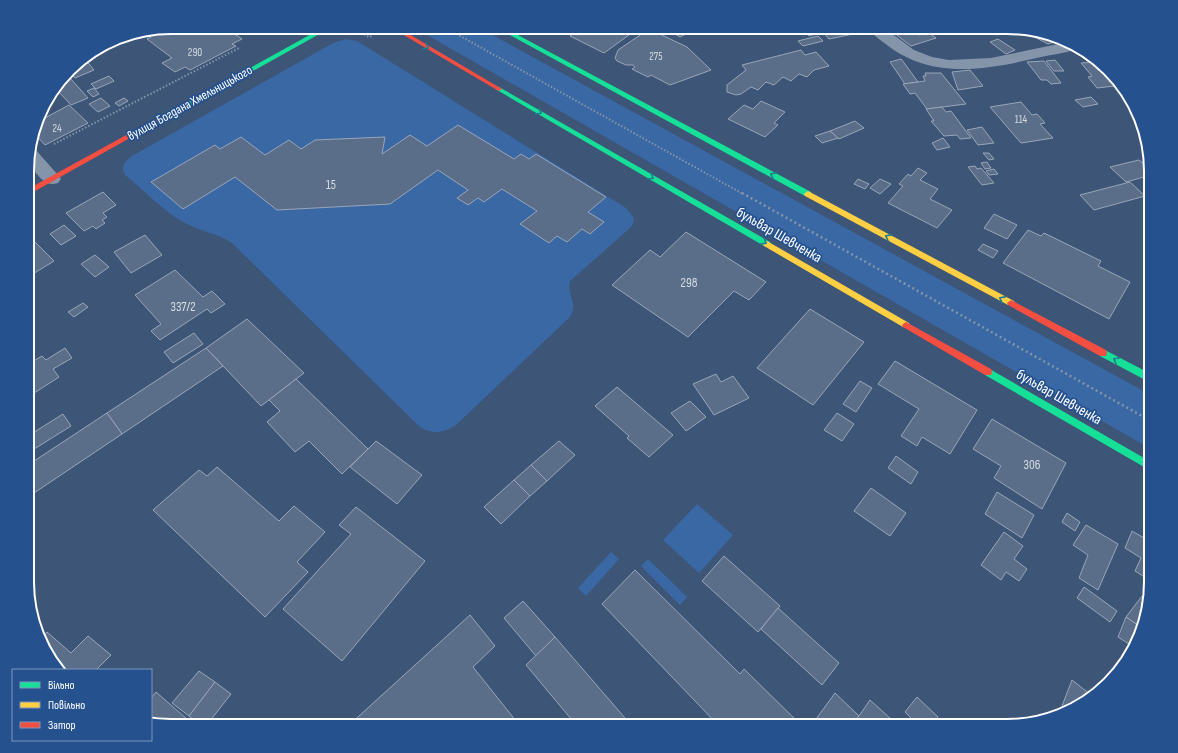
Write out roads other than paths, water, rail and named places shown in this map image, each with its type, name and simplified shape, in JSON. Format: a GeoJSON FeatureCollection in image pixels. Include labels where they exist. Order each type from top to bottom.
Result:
{"type":"FeatureCollection","features":[{"type":"Feature","properties":{"kind":"main road","name":"вулиця Богдана Хмельницького"},"geometry":{"type":"LineString","coordinates":[[34,189],[316,34]]}},
{"type":"Feature","properties":{"kind":"main road","name":"бульвар Шевченка"},"geometry":{"type":"LineString","coordinates":[[405,34],[1144,463]]}},
{"type":"Feature","properties":{"kind":"main road"},"geometry":{"type":"LineString","coordinates":[[511,34],[1144,375]]}},
{"type":"Feature","properties":{"kind":"street"},"geometry":{"type":"LineString","coordinates":[[883,34],[909,53],[933,62],[949,65],[967,65],[996,61],[1065,47]]}},
{"type":"Feature","properties":{"kind":"street"},"geometry":{"type":"LineString","coordinates":[[35,159],[52,179]]}}]}
